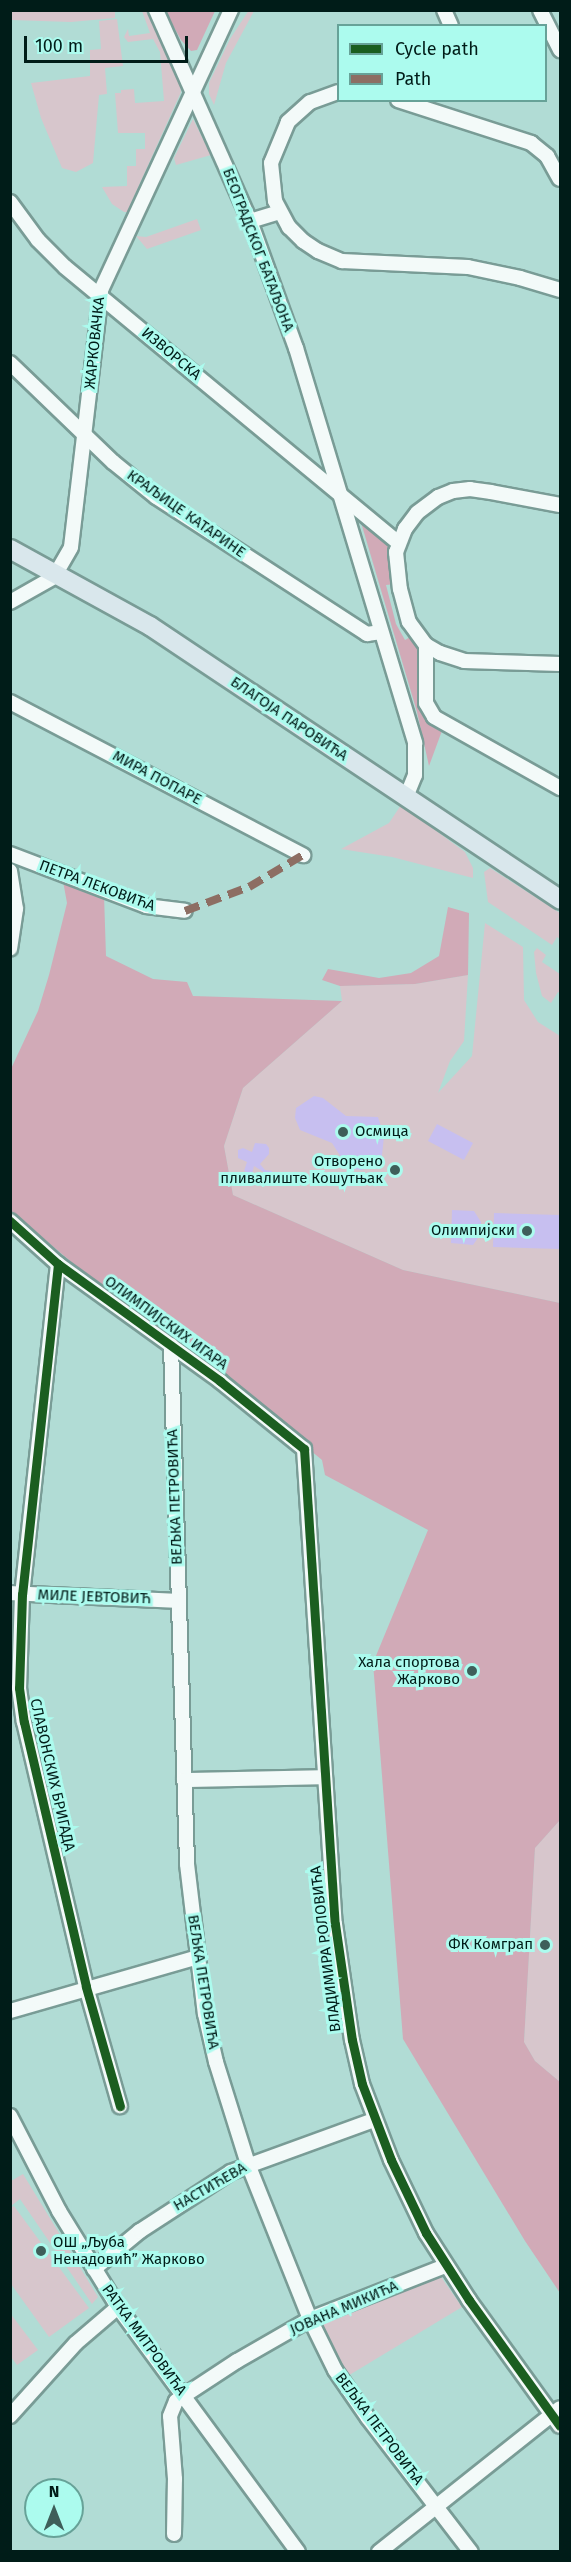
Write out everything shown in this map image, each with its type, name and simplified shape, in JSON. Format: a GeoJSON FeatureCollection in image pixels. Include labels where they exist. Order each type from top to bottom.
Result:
{"type":"FeatureCollection","features":[{"type":"Feature","properties":{"kind":"main road","name":"БЛАГОЈА ПАРОВИЋА"},"geometry":{"type":"LineString","coordinates":[[10,549],[150,626],[561,899]]}},
{"type":"Feature","properties":{"kind":"street","name":"БЕОГРАДСКОГ БАТАЉОНА"},"geometry":{"type":"LineString","coordinates":[[156,10],[250,221],[296,348],[416,747],[415,775],[406,797]]}},
{"type":"Feature","properties":{"kind":"street","name":"ЖАРКОВАЧКА"},"geometry":{"type":"LineString","coordinates":[[10,602],[39,588],[57,573],[73,540],[100,294],[231,10]]}},
{"type":"Feature","properties":{"kind":"street"},"geometry":{"type":"LineString","coordinates":[[444,10],[450,24]]}},
{"type":"Feature","properties":{"kind":"street"},"geometry":{"type":"LineString","coordinates":[[540,10],[561,50]]}},
{"type":"Feature","properties":{"kind":"street"},"geometry":{"type":"LineString","coordinates":[[337,93],[310,102],[288,122],[271,163],[275,201],[280,212],[303,241],[326,256],[342,261],[468,267],[520,278],[561,290]]}},
{"type":"Feature","properties":{"kind":"street"},"geometry":{"type":"LineString","coordinates":[[404,102],[531,143],[547,156],[561,179]]}},
{"type":"Feature","properties":{"kind":"street","name":"ИЗВОРСКА"},"geometry":{"type":"LineString","coordinates":[[10,202],[52,254],[341,496]]}},
{"type":"Feature","properties":{"kind":"street"},"geometry":{"type":"LineString","coordinates":[[250,221],[280,212]]}},
{"type":"Feature","properties":{"kind":"street","name":"КРАЉИЦЕ КАТАРИНЕ"},"geometry":{"type":"LineString","coordinates":[[10,363],[113,462],[156,497],[367,634],[381,632]]}},
{"type":"Feature","properties":{"kind":"street"},"geometry":{"type":"LineString","coordinates":[[561,505],[481,490],[453,491],[426,505],[405,529],[396,552],[404,606],[415,633],[426,645],[440,653],[465,661],[561,664]]}},
{"type":"Feature","properties":{"kind":"street"},"geometry":{"type":"LineString","coordinates":[[341,496],[398,542]]}},
{"type":"Feature","properties":{"kind":"street"},"geometry":{"type":"LineString","coordinates":[[426,645],[426,703],[434,717],[561,788]]}},
{"type":"Feature","properties":{"kind":"street","name":"МИРА ПОПАРЕ"},"geometry":{"type":"LineString","coordinates":[[10,702],[303,855]]}},
{"type":"Feature","properties":{"kind":"street","name":"ПЕТРА ЛЕКОВИЋА"},"geometry":{"type":"LineString","coordinates":[[10,854],[146,906],[185,912]]}},
{"type":"Feature","properties":{"kind":"street"},"geometry":{"type":"LineString","coordinates":[[10,871],[16,916],[10,948]]}},
{"type":"Feature","properties":{"kind":"street","name":"ОЛИМПИЈСКИХ ИГАРА"},"geometry":{"type":"LineString","coordinates":[[10,1221],[58,1264],[171,1345],[304,1449]]}},
{"type":"Feature","properties":{"kind":"street","name":"СЛАВОНСКИХ БРИГАДА"},"geometry":{"type":"LineString","coordinates":[[58,1264],[16,1594],[21,1706],[86,1987],[120,2106]]}},
{"type":"Feature","properties":{"kind":"street","name":"ВЕЉКА ПЕТРОВИЋА"},"geometry":{"type":"LineString","coordinates":[[171,1345],[187,1864],[198,1957],[216,2062],[248,2164],[310,2319],[342,2380],[368,2418],[471,2552]]}},
{"type":"Feature","properties":{"kind":"street","name":"ВЛАДИМИРА РОЛОВИЋА"},"geometry":{"type":"LineString","coordinates":[[304,1449],[325,1777],[342,1983],[354,2051],[374,2120],[412,2205],[446,2266],[558,2416]]}},
{"type":"Feature","properties":{"kind":"street","name":"МИЛЕ ЈЕВТОВИЋ"},"geometry":{"type":"LineString","coordinates":[[16,1594],[178,1601]]}},
{"type":"Feature","properties":{"kind":"street"},"geometry":{"type":"LineString","coordinates":[[184,1780],[325,1777]]}},
{"type":"Feature","properties":{"kind":"street"},"geometry":{"type":"LineString","coordinates":[[10,2011],[86,1987],[198,1957]]}},
{"type":"Feature","properties":{"kind":"street","name":"РАТКА МИТРОВИЋА"},"geometry":{"type":"LineString","coordinates":[[10,2116],[44,2183],[118,2307],[298,2552]]}},
{"type":"Feature","properties":{"kind":"street","name":"НАСТИЋЕВА"},"geometry":{"type":"LineString","coordinates":[[94,2269],[180,2202],[248,2164],[374,2120]]}},
{"type":"Feature","properties":{"kind":"street","name":"ЈОВАНА МИКИЋА"},"geometry":{"type":"LineString","coordinates":[[184,2395],[310,2319],[446,2266]]}},
{"type":"Feature","properties":{"kind":"street"},"geometry":{"type":"LineString","coordinates":[[10,2416],[76,2343],[118,2307]]}},
{"type":"Feature","properties":{"kind":"street"},"geometry":{"type":"LineString","coordinates":[[174,2534],[175,2479],[170,2416],[174,2404],[184,2395]]}},
{"type":"Feature","properties":{"kind":"street"},"geometry":{"type":"LineString","coordinates":[[379,2552],[558,2416]]}},
{"type":"Feature","properties":{"kind":"shaded area"},"geometry":{"type":"Polygon","coordinates":[[[11,10],[115,11],[115,18],[71,22],[11,20],[11,10]]]}},
{"type":"Feature","properties":{"kind":"shaded area"},"geometry":{"type":"Polygon","coordinates":[[[249,10],[254,11],[226,63],[214,105],[209,94],[209,83],[230,39],[249,10]]]}},
{"type":"Feature","properties":{"kind":"shaded area"},"geometry":{"type":"Polygon","coordinates":[[[142,11],[146,11],[179,81],[181,92],[127,212],[124,212],[112,204],[102,187],[127,186],[127,166],[136,166],[136,149],[145,149],[145,133],[118,133],[115,93],[134,89],[135,103],[164,101],[160,52],[153,39],[128,42],[124,37],[128,29],[129,36],[150,33],[142,11]]]}},
{"type":"Feature","properties":{"kind":"shaded area"},"geometry":{"type":"Polygon","coordinates":[[[165,11],[215,11],[197,50],[191,51],[181,40],[165,11]]]}},
{"type":"Feature","properties":{"kind":"shaded area"},"geometry":{"type":"Polygon","coordinates":[[[117,19],[123,66],[105,68],[107,94],[99,95],[93,163],[76,172],[62,168],[41,118],[31,83],[90,76],[90,50],[101,49],[99,21],[117,19]]]}},
{"type":"Feature","properties":{"kind":"shaded area"},"geometry":{"type":"Polygon","coordinates":[[[193,119],[211,155],[176,165],[174,158],[193,119]]]}},
{"type":"Feature","properties":{"kind":"shaded area"},"geometry":{"type":"Polygon","coordinates":[[[197,219],[201,230],[147,249],[136,236],[146,237],[197,219]]]}},
{"type":"Feature","properties":{"kind":"shaded area"},"geometry":{"type":"Polygon","coordinates":[[[360,519],[388,544],[395,584],[386,585],[396,624],[405,640],[412,636],[421,647],[421,673],[443,728],[429,766],[417,712],[360,519]]]}},
{"type":"Feature","properties":{"kind":"shaded area"},"geometry":{"type":"Polygon","coordinates":[[[401,805],[465,852],[473,868],[473,878],[392,857],[341,849],[389,823],[401,805]]]}},
{"type":"Feature","properties":{"kind":"shaded area"},"geometry":{"type":"Polygon","coordinates":[[[490,868],[560,913],[560,939],[557,937],[552,945],[488,902],[484,872],[490,868]]]}},
{"type":"Feature","properties":{"kind":"shaded area"},"geometry":{"type":"Polygon","coordinates":[[[63,881],[104,895],[106,956],[153,979],[187,982],[193,996],[342,1001],[243,1088],[224,1146],[233,1195],[403,1270],[560,1303],[560,1820],[535,1848],[524,2042],[535,2061],[560,2082],[560,2293],[525,2241],[403,2039],[373,1663],[428,1530],[325,1475],[322,1460],[76,1266],[10,1210],[10,1071],[38,1011],[49,975],[67,903],[63,881]]]}},
{"type":"Feature","properties":{"kind":"shaded area"},"geometry":{"type":"Polygon","coordinates":[[[448,907],[469,913],[468,975],[415,984],[340,986],[322,980],[328,969],[379,978],[411,973],[439,956],[448,907]]]}},
{"type":"Feature","properties":{"kind":"shaded area","name":"Отворено пливалиште Кошутњак"},"geometry":{"type":"Polygon","coordinates":[[[485,923],[523,947],[524,1000],[538,1022],[560,1036],[560,1303],[403,1270],[233,1195],[224,1146],[243,1088],[342,1001],[340,986],[415,984],[468,975],[464,1041],[450,1061],[438,1093],[472,1056],[485,923]]]}},
{"type":"Feature","properties":{"kind":"shaded area"},"geometry":{"type":"Polygon","coordinates":[[[537,948],[546,955],[542,962],[560,974],[560,993],[558,992],[551,1003],[542,996],[536,973],[534,952],[537,948]]]}},
{"type":"Feature","properties":{"kind":"shaded area","name":"Осмица"},"geometry":{"type":"Polygon","coordinates":[[[314,1096],[323,1098],[346,1116],[378,1117],[384,1136],[381,1165],[361,1170],[348,1168],[332,1143],[300,1130],[295,1118],[296,1108],[314,1096]]]}},
{"type":"Feature","properties":{"kind":"shaded area"},"geometry":{"type":"Polygon","coordinates":[[[437,1124],[473,1143],[464,1160],[428,1141],[437,1124]]]}},
{"type":"Feature","properties":{"kind":"shaded area"},"geometry":{"type":"Polygon","coordinates":[[[255,1143],[266,1144],[269,1148],[269,1154],[260,1164],[265,1170],[272,1171],[270,1176],[254,1166],[252,1174],[244,1171],[247,1162],[238,1158],[238,1150],[243,1148],[252,1152],[255,1143]]]}},
{"type":"Feature","properties":{"kind":"shaded area"},"geometry":{"type":"Polygon","coordinates":[[[452,1210],[474,1211],[481,1222],[480,1235],[473,1245],[451,1243],[452,1210]]]}},
{"type":"Feature","properties":{"kind":"shaded area","name":"Олимпијски"},"geometry":{"type":"Polygon","coordinates":[[[494,1213],[560,1215],[560,1249],[493,1247],[494,1213]]]}},
{"type":"Feature","properties":{"kind":"shaded area","name":"ФК Комграп"},"geometry":{"type":"Polygon","coordinates":[[[560,1820],[560,2082],[535,2061],[524,2042],[535,1848],[560,1820]]]}},
{"type":"Feature","properties":{"kind":"shaded area"},"geometry":{"type":"Polygon","coordinates":[[[23,2174],[98,2297],[92,2304],[20,2199],[11,2206],[11,2181],[23,2174]]]}},
{"type":"Feature","properties":{"kind":"shaded area"},"geometry":{"type":"Polygon","coordinates":[[[14,2206],[89,2308],[49,2337],[11,2284],[10,2208],[14,2206]]]}},
{"type":"Feature","properties":{"kind":"shaded area"},"geometry":{"type":"Polygon","coordinates":[[[439,2274],[462,2307],[346,2377],[322,2323],[439,2274]]]}},
{"type":"Feature","properties":{"kind":"shaded area"},"geometry":{"type":"Polygon","coordinates":[[[10,2313],[38,2350],[17,2365],[11,2357],[10,2313]]]}},
{"type":"Feature","properties":{"kind":"marked path"},"geometry":{"type":"LineString","coordinates":[[185,911],[249,887],[303,855]]}},
{"type":"Feature","properties":{"kind":"cycle path"},"geometry":{"type":"LineString","coordinates":[[10,1221],[58,1264],[220,1381],[304,1449],[335,1924],[352,2040],[362,2084],[391,2160],[426,2233],[469,2300],[560,2426]]}},
{"type":"Feature","properties":{"kind":"cycle path"},"geometry":{"type":"LineString","coordinates":[[58,1264],[22,1594],[19,1688],[24,1722],[86,1987],[120,2106]]}},
{"type":"Feature","properties":{"kind":"place","name":"Осмица"},"geometry":{"type":"Point","coordinates":[343,1132]}},
{"type":"Feature","properties":{"kind":"place","name":"Отворено пливалиште Кошутњак"},"geometry":{"type":"Point","coordinates":[395,1170]}},
{"type":"Feature","properties":{"kind":"place","name":"Олимпијски"},"geometry":{"type":"Point","coordinates":[527,1231]}},
{"type":"Feature","properties":{"kind":"place","name":"Хала спортова Жарково"},"geometry":{"type":"Point","coordinates":[472,1671]}},
{"type":"Feature","properties":{"kind":"place","name":"ФК Комграп"},"geometry":{"type":"Point","coordinates":[545,1945]}},
{"type":"Feature","properties":{"kind":"place","name":"ОШ „Љуба Ненадовић” Жарково"},"geometry":{"type":"Point","coordinates":[41,2251]}}]}
